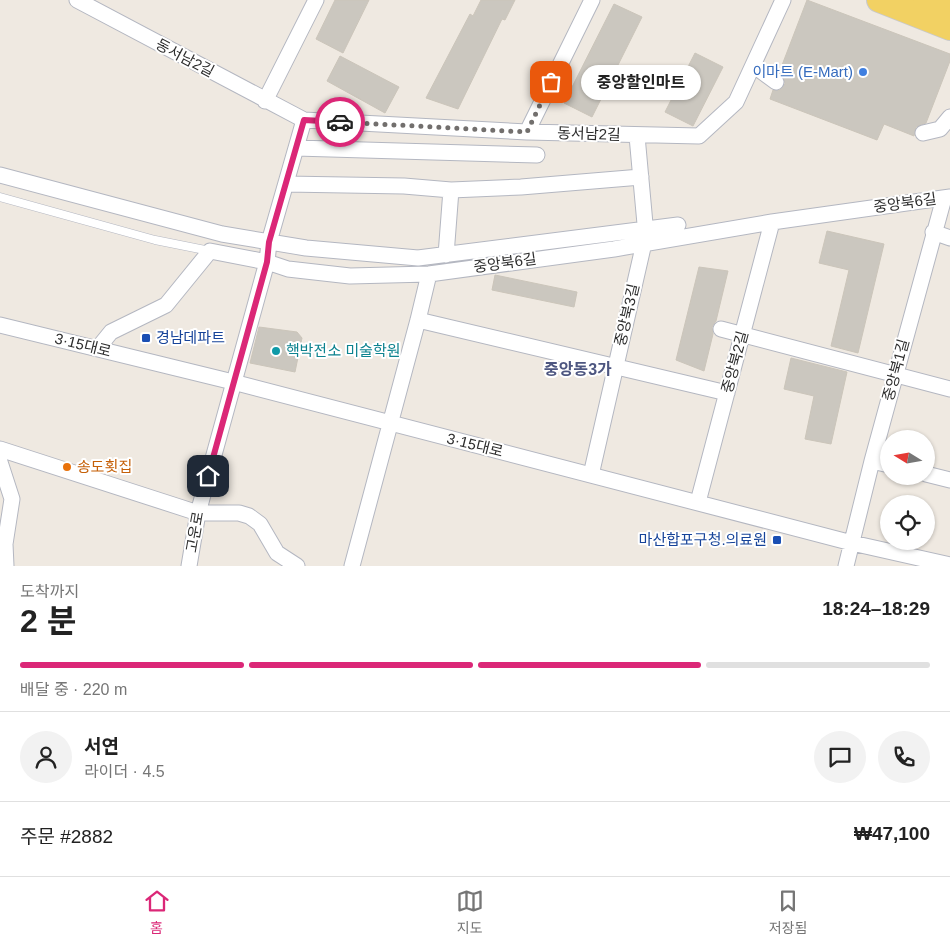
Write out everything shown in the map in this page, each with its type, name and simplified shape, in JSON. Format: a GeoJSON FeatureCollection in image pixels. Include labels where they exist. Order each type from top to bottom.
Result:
{"type":"FeatureCollection","features":[{"type":"Feature","properties":{"kind":"main road"},"geometry":{"type":"LineString","coordinates":[[879,0],[950,28]]}},
{"type":"Feature","properties":{"kind":"street","name":"동서남2길"},"geometry":{"type":"LineString","coordinates":[[77,0],[304,120],[637,136],[699,136],[736,102],[783,0]]}},
{"type":"Feature","properties":{"kind":"street"},"geometry":{"type":"LineString","coordinates":[[265,101],[316,0]]}},
{"type":"Feature","properties":{"kind":"street"},"geometry":{"type":"LineString","coordinates":[[527,132],[592,0]]}},
{"type":"Feature","properties":{"kind":"street"},"geometry":{"type":"LineString","coordinates":[[753,65],[776,82]]}},
{"type":"Feature","properties":{"kind":"street"},"geometry":{"type":"LineString","coordinates":[[923,132],[940,129],[950,117]]}},
{"type":"Feature","properties":{"kind":"street","name":"고운로"},"geometry":{"type":"LineString","coordinates":[[189,566],[198,513],[232,382],[267,262],[269,242],[304,120]]}},
{"type":"Feature","properties":{"kind":"street","name":"중앙북3길"},"geometry":{"type":"LineString","coordinates":[[591,475],[644,236],[637,136]]}},
{"type":"Feature","properties":{"kind":"street"},"geometry":{"type":"LineString","coordinates":[[296,148],[536,155]]}},
{"type":"Feature","properties":{"kind":"street"},"geometry":{"type":"LineString","coordinates":[[0,175],[222,234],[306,248],[418,258],[644,236],[678,226]]}},
{"type":"Feature","properties":{"kind":"street"},"geometry":{"type":"LineString","coordinates":[[286,184],[404,186],[451,190],[521,188],[641,177]]}},
{"type":"Feature","properties":{"kind":"street"},"geometry":{"type":"LineString","coordinates":[[446,255],[451,190]]}},
{"type":"Feature","properties":{"kind":"street","name":"중앙북6길"},"geometry":{"type":"LineString","coordinates":[[210,251],[267,262],[288,269],[350,276],[429,274],[644,236],[772,222],[947,197]]}},
{"type":"Feature","properties":{"kind":"street","name":"중앙북1길"},"geometry":{"type":"LineString","coordinates":[[846,566],[933,232],[947,197]]}},
{"type":"Feature","properties":{"kind":"street","name":"중앙북2길"},"geometry":{"type":"LineString","coordinates":[[698,502],[772,222]]}},
{"type":"Feature","properties":{"kind":"street"},"geometry":{"type":"LineString","coordinates":[[933,232],[950,238]]}},
{"type":"Feature","properties":{"kind":"street"},"geometry":{"type":"LineString","coordinates":[[98,348],[111,332],[166,305],[210,251]]}},
{"type":"Feature","properties":{"kind":"street"},"geometry":{"type":"LineString","coordinates":[[352,566],[429,274]]}},
{"type":"Feature","properties":{"kind":"street"},"geometry":{"type":"LineString","coordinates":[[418,320],[727,393]]}},
{"type":"Feature","properties":{"kind":"street","name":"3·15대로"},"geometry":{"type":"LineString","coordinates":[[0,325],[232,382],[852,543],[950,565]]}},
{"type":"Feature","properties":{"kind":"street"},"geometry":{"type":"LineString","coordinates":[[721,329],[950,389]]}},
{"type":"Feature","properties":{"kind":"street"},"geometry":{"type":"LineString","coordinates":[[0,449],[198,513],[239,513],[250,516],[260,524],[277,554],[298,566]]}},
{"type":"Feature","properties":{"kind":"street"},"geometry":{"type":"LineString","coordinates":[[872,461],[880,463]]}},
{"type":"Feature","properties":{"kind":"street"},"geometry":{"type":"LineString","coordinates":[[0,462],[3,481],[12,499],[4,544],[6,566]]}},
{"type":"Feature","properties":{"kind":"street"},"geometry":{"type":"LineString","coordinates":[[935,476],[950,480]]}},
{"type":"Feature","properties":{"kind":"lane"},"geometry":{"type":"LineString","coordinates":[[0,197],[154,240],[210,251]]}},
{"type":"Feature","properties":{"kind":"building"},"geometry":{"type":"Polygon","coordinates":[[[335,0],[369,0],[343,53],[316,39],[335,0]]]}},
{"type":"Feature","properties":{"kind":"building"},"geometry":{"type":"Polygon","coordinates":[[[481,0],[515,0],[505,20],[502,19],[458,109],[426,98],[470,14],[473,16],[481,0]]]}},
{"type":"Feature","properties":{"kind":"building","name":"이마트 (E-Mart)"},"geometry":{"type":"Polygon","coordinates":[[[807,0],[950,54],[950,61],[926,123],[916,127],[914,136],[884,124],[877,140],[770,99],[773,90],[780,90],[785,84],[784,78],[779,73],[807,0]]]}},
{"type":"Feature","properties":{"kind":"building"},"geometry":{"type":"Polygon","coordinates":[[[614,4],[642,17],[592,117],[564,103],[614,4]]]}},
{"type":"Feature","properties":{"kind":"building"},"geometry":{"type":"Polygon","coordinates":[[[695,53],[723,67],[693,126],[665,112],[695,53]]]}},
{"type":"Feature","properties":{"kind":"building"},"geometry":{"type":"Polygon","coordinates":[[[340,56],[399,87],[385,113],[327,81],[340,56]]]}},
{"type":"Feature","properties":{"kind":"building"},"geometry":{"type":"Polygon","coordinates":[[[827,231],[884,244],[858,353],[831,346],[849,270],[819,263],[827,231]]]}},
{"type":"Feature","properties":{"kind":"building"},"geometry":{"type":"Polygon","coordinates":[[[699,267],[728,271],[716,321],[712,327],[713,334],[704,371],[676,360],[699,267]]]}},
{"type":"Feature","properties":{"kind":"building"},"geometry":{"type":"Polygon","coordinates":[[[495,275],[577,292],[574,307],[492,290],[495,275]]]}},
{"type":"Feature","properties":{"kind":"building","name":"핵박전소 미술학원"},"geometry":{"type":"Polygon","coordinates":[[[259,327],[297,332],[302,338],[295,372],[250,363],[259,327]]]}},
{"type":"Feature","properties":{"kind":"building"},"geometry":{"type":"Polygon","coordinates":[[[791,358],[847,372],[831,444],[805,439],[814,396],[784,389],[791,358]]]}},
{"type":"Feature","properties":{"kind":"way so far"},"geometry":{"type":"LineString","coordinates":[[340,122],[527,132],[551,82]]}},
{"type":"Feature","properties":{"kind":"place","name":"이마트 (E-Mart)"},"geometry":{"type":"Point","coordinates":[863,72]}},
{"type":"Feature","properties":{"kind":"place","name":"중앙할인마트"},"geometry":{"type":"Point","coordinates":[551,82]}},
{"type":"Feature","properties":{"kind":"place","name":"경남데파트"},"geometry":{"type":"Point","coordinates":[146,338]}},
{"type":"Feature","properties":{"kind":"place","name":"핵박전소 미술학원"},"geometry":{"type":"Point","coordinates":[276,351]}},
{"type":"Feature","properties":{"kind":"place","name":"송도횟집"},"geometry":{"type":"Point","coordinates":[67,467]}},
{"type":"Feature","properties":{"kind":"place","name":"마산합포구청.의료원"},"geometry":{"type":"Point","coordinates":[777,540]}},
{"type":"Feature","properties":{"kind":"district","name":"중앙동3가"},"geometry":{"type":"Point","coordinates":[578,369]}},
{"type":"Feature","properties":{"kind":"route"},"geometry":{"type":"LineString","coordinates":[[208,476],[232,382],[267,262],[269,242],[304,120],[340,122]]}}]}
